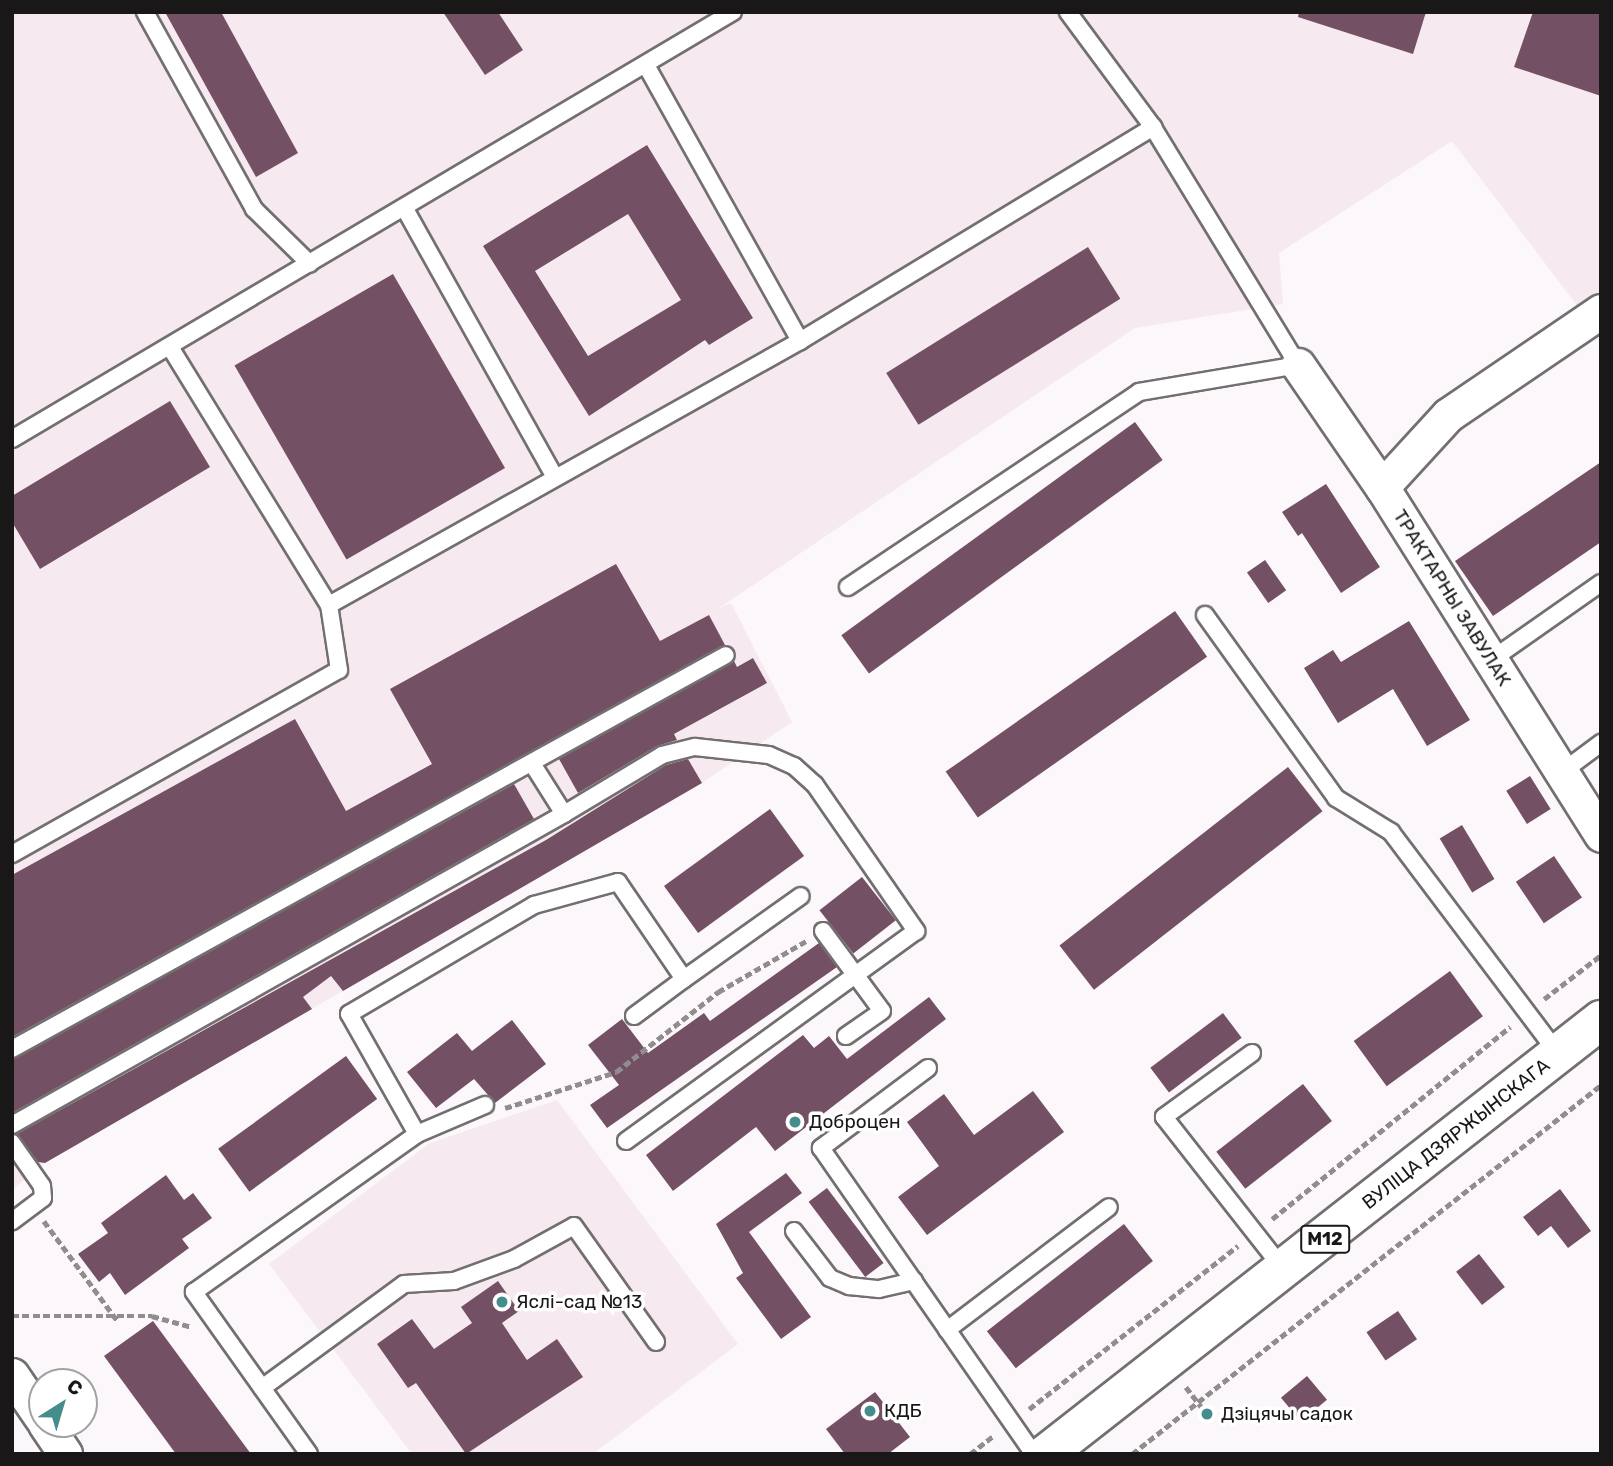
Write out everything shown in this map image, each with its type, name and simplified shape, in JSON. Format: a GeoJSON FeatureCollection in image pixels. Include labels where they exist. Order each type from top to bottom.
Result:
{"type":"FeatureCollection","features":[{"type":"Feature","properties":{"kind":"main road","name":"ВУЛІЦА ДЗЯРЖЫНСКАГА"},"geometry":{"type":"LineString","coordinates":[[1046,1454],[1284,1271],[1601,1020]]}},
{"type":"Feature","properties":{"kind":"street"},"geometry":{"type":"LineString","coordinates":[[1382,487],[1448,415],[1601,311]]}},
{"type":"Feature","properties":{"kind":"street","name":"ТРАКТАРНЫ ЗАВУЛАК"},"geometry":{"type":"LineString","coordinates":[[1298,365],[1382,487],[1601,835]]}},
{"type":"Feature","properties":{"kind":"street"},"geometry":{"type":"LineString","coordinates":[[12,1375],[28,1398]]}},
{"type":"Feature","properties":{"kind":"street"},"geometry":{"type":"LineString","coordinates":[[55,1438],[65,1454]]}},
{"type":"Feature","properties":{"kind":"lane"},"geometry":{"type":"LineString","coordinates":[[145,12],[254,209],[310,264]]}},
{"type":"Feature","properties":{"kind":"lane"},"geometry":{"type":"LineString","coordinates":[[12,439],[647,67],[733,12]]}},
{"type":"Feature","properties":{"kind":"lane"},"geometry":{"type":"LineString","coordinates":[[848,587],[1139,392],[1298,365],[1153,127],[1068,12]]}},
{"type":"Feature","properties":{"kind":"lane"},"geometry":{"type":"LineString","coordinates":[[647,67],[800,341]]}},
{"type":"Feature","properties":{"kind":"lane"},"geometry":{"type":"LineString","coordinates":[[329,605],[800,341],[1153,127]]}},
{"type":"Feature","properties":{"kind":"lane"},"geometry":{"type":"LineString","coordinates":[[405,209],[555,477]]}},
{"type":"Feature","properties":{"kind":"lane"},"geometry":{"type":"LineString","coordinates":[[12,854],[339,670],[329,605],[170,347]]}},
{"type":"Feature","properties":{"kind":"lane"},"geometry":{"type":"LineString","coordinates":[[1491,660],[1601,583]]}},
{"type":"Feature","properties":{"kind":"lane"},"geometry":{"type":"LineString","coordinates":[[1205,615],[1336,798],[1391,832],[1558,1054]]}},
{"type":"Feature","properties":{"kind":"lane"},"geometry":{"type":"LineString","coordinates":[[12,1049],[533,765],[726,655]]}},
{"type":"Feature","properties":{"kind":"lane"},"geometry":{"type":"LineString","coordinates":[[1562,772],[1601,743]]}},
{"type":"Feature","properties":{"kind":"lane"},"geometry":{"type":"LineString","coordinates":[[12,1125],[564,814],[662,755],[695,747],[769,755],[794,766],[831,804],[916,932],[626,1141]]}},
{"type":"Feature","properties":{"kind":"lane"},"geometry":{"type":"LineString","coordinates":[[533,765],[564,814]]}},
{"type":"Feature","properties":{"kind":"lane"},"geometry":{"type":"LineString","coordinates":[[417,1134],[349,1014],[523,912],[618,882],[684,979]]}},
{"type":"Feature","properties":{"kind":"lane"},"geometry":{"type":"LineString","coordinates":[[634,1016],[802,897]]}},
{"type":"Feature","properties":{"kind":"lane"},"geometry":{"type":"LineString","coordinates":[[823,931],[882,1011],[846,1036]]}},
{"type":"Feature","properties":{"kind":"lane"},"geometry":{"type":"LineString","coordinates":[[1252,1053],[1164,1117],[1284,1271]]}},
{"type":"Feature","properties":{"kind":"lane"},"geometry":{"type":"LineString","coordinates":[[928,1068],[821,1148],[1034,1454]]}},
{"type":"Feature","properties":{"kind":"lane"},"geometry":{"type":"LineString","coordinates":[[309,1454],[194,1292],[417,1134],[485,1105]]}},
{"type":"Feature","properties":{"kind":"lane"},"geometry":{"type":"LineString","coordinates":[[12,1143],[42,1186],[43,1198],[12,1222]]}},
{"type":"Feature","properties":{"kind":"lane"},"geometry":{"type":"LineString","coordinates":[[947,1330],[1110,1208]]}},
{"type":"Feature","properties":{"kind":"lane"},"geometry":{"type":"LineString","coordinates":[[262,1388],[404,1284],[454,1281],[514,1259],[574,1226],[656,1342]]}},
{"type":"Feature","properties":{"kind":"lane"},"geometry":{"type":"LineString","coordinates":[[794,1231],[830,1278],[849,1286],[879,1289],[914,1281]]}},
{"type":"Feature","properties":{"kind":"path"},"geometry":{"type":"LineString","coordinates":[[485,1105],[498,1111],[616,1072],[718,992],[823,931]]}},
{"type":"Feature","properties":{"kind":"path"},"geometry":{"type":"LineString","coordinates":[[970,1454],[1254,1234],[1601,955]]}},
{"type":"Feature","properties":{"kind":"path"},"geometry":{"type":"LineString","coordinates":[[1132,1454],[1601,1085]]}},
{"type":"Feature","properties":{"kind":"path"},"geometry":{"type":"LineString","coordinates":[[33,1206],[117,1320]]}},
{"type":"Feature","properties":{"kind":"path"},"geometry":{"type":"LineString","coordinates":[[12,1316],[117,1320],[152,1316],[197,1328]]}},
{"type":"Feature","properties":{"kind":"shaded area"},"geometry":{"type":"Polygon","coordinates":[[[12,12],[1601,12],[1601,337],[1452,141],[1279,253],[1283,304],[1135,328],[719,608],[731,603],[792,722],[702,783],[45,1163],[12,1190],[12,12]]]}},
{"type":"Feature","properties":{"kind":"shaded area","name":"Яслі-сад №13"},"geometry":{"type":"Polygon","coordinates":[[[557,1100],[738,1344],[593,1454],[412,1454],[269,1264],[430,1143],[557,1100]]]}},
{"type":"Feature","properties":{"kind":"building"},"geometry":{"type":"Polygon","coordinates":[[[165,12],[221,12],[298,153],[256,177],[165,12]]]}},
{"type":"Feature","properties":{"kind":"building"},"geometry":{"type":"Polygon","coordinates":[[[443,12],[498,12],[523,50],[485,75],[443,12]]]}},
{"type":"Feature","properties":{"kind":"building"},"geometry":{"type":"Polygon","coordinates":[[[1299,12],[1426,12],[1413,54],[1298,17],[1299,12]]]}},
{"type":"Feature","properties":{"kind":"building"},"geometry":{"type":"Polygon","coordinates":[[[1533,12],[1601,12],[1601,96],[1514,67],[1533,12]]]}},
{"type":"Feature","properties":{"kind":"building"},"geometry":{"type":"Polygon","coordinates":[[[647,145],[753,318],[709,345],[705,340],[589,416],[483,246],[647,145]],[[628,214],[535,271],[588,356],[681,300],[628,214]]]}},
{"type":"Feature","properties":{"kind":"building"},"geometry":{"type":"Polygon","coordinates":[[[1088,247],[1120,299],[918,425],[886,373],[1088,247]]]}},
{"type":"Feature","properties":{"kind":"building"},"geometry":{"type":"Polygon","coordinates":[[[393,274],[505,468],[347,559],[235,366],[393,274]]]}},
{"type":"Feature","properties":{"kind":"building"},"geometry":{"type":"Polygon","coordinates":[[[170,401],[210,467],[40,569],[12,522],[12,496],[170,401]]]}},
{"type":"Feature","properties":{"kind":"building"},"geometry":{"type":"Polygon","coordinates":[[[1135,422],[1163,460],[869,673],[841,635],[1135,422]]]}},
{"type":"Feature","properties":{"kind":"building"},"geometry":{"type":"Polygon","coordinates":[[[1601,462],[1601,542],[1493,616],[1455,561],[1601,462]]]}},
{"type":"Feature","properties":{"kind":"building"},"geometry":{"type":"Polygon","coordinates":[[[1326,484],[1380,567],[1341,593],[1302,533],[1298,536],[1282,512],[1326,484]]]}},
{"type":"Feature","properties":{"kind":"building"},"geometry":{"type":"Polygon","coordinates":[[[1265,560],[1286,590],[1268,603],[1247,573],[1265,560]]]}},
{"type":"Feature","properties":{"kind":"building"},"geometry":{"type":"Polygon","coordinates":[[[616,564],[660,641],[709,615],[725,645],[12,1037],[12,875],[295,719],[346,811],[432,764],[390,689],[616,564]]]}},
{"type":"Feature","properties":{"kind":"building"},"geometry":{"type":"Polygon","coordinates":[[[1175,611],[1207,657],[978,817],[946,772],[1175,611]]]}},
{"type":"Feature","properties":{"kind":"building"},"geometry":{"type":"Polygon","coordinates":[[[1409,621],[1470,720],[1427,746],[1393,689],[1338,723],[1304,668],[1333,650],[1341,662],[1409,621]]]}},
{"type":"Feature","properties":{"kind":"building"},"geometry":{"type":"Polygon","coordinates":[[[753,658],[767,683],[674,734],[677,740],[657,746],[578,793],[559,759],[734,661],[737,667],[753,658]]]}},
{"type":"Feature","properties":{"kind":"building"},"geometry":{"type":"Polygon","coordinates":[[[688,759],[702,783],[343,991],[331,976],[303,997],[312,1009],[45,1163],[38,1162],[17,1134],[546,840],[666,765],[688,759]]]}},
{"type":"Feature","properties":{"kind":"building"},"geometry":{"type":"Polygon","coordinates":[[[1288,767],[1322,811],[1094,990],[1059,946],[1288,767]]]}},
{"type":"Feature","properties":{"kind":"building"},"geometry":{"type":"Polygon","coordinates":[[[1530,776],[1551,809],[1527,824],[1506,791],[1530,776]]]}},
{"type":"Feature","properties":{"kind":"building"},"geometry":{"type":"Polygon","coordinates":[[[514,784],[534,819],[12,1113],[12,1059],[514,784]]]}},
{"type":"Feature","properties":{"kind":"building"},"geometry":{"type":"Polygon","coordinates":[[[770,809],[804,856],[698,933],[664,886],[770,809]]]}},
{"type":"Feature","properties":{"kind":"building"},"geometry":{"type":"Polygon","coordinates":[[[1462,825],[1494,879],[1472,892],[1440,838],[1462,825]]]}},
{"type":"Feature","properties":{"kind":"building"},"geometry":{"type":"Polygon","coordinates":[[[1554,856],[1582,897],[1544,923],[1516,882],[1554,856]]]}},
{"type":"Feature","properties":{"kind":"building"},"geometry":{"type":"Polygon","coordinates":[[[862,877],[896,920],[853,954],[819,910],[862,877]]]}},
{"type":"Feature","properties":{"kind":"building"},"geometry":{"type":"Polygon","coordinates":[[[819,943],[837,967],[607,1128],[590,1105],[619,1085],[588,1045],[622,1019],[648,1053],[704,1013],[710,1021],[819,943]]]}},
{"type":"Feature","properties":{"kind":"building"},"geometry":{"type":"Polygon","coordinates":[[[1450,971],[1483,1016],[1387,1086],[1354,1041],[1450,971]]]}},
{"type":"Feature","properties":{"kind":"building"},"geometry":{"type":"Polygon","coordinates":[[[929,997],[946,1019],[775,1151],[756,1127],[673,1191],[646,1155],[803,1035],[814,1048],[829,1036],[847,1059],[929,997]]]}},
{"type":"Feature","properties":{"kind":"building"},"geometry":{"type":"Polygon","coordinates":[[[1223,1013],[1242,1038],[1169,1093],[1150,1068],[1223,1013]]]}},
{"type":"Feature","properties":{"kind":"building"},"geometry":{"type":"Polygon","coordinates":[[[512,1020],[546,1064],[495,1103],[474,1079],[436,1108],[407,1072],[457,1033],[472,1051],[512,1020]]]}},
{"type":"Feature","properties":{"kind":"building"},"geometry":{"type":"Polygon","coordinates":[[[346,1056],[377,1099],[249,1192],[218,1149],[346,1056]]]}},
{"type":"Feature","properties":{"kind":"building"},"geometry":{"type":"Polygon","coordinates":[[[1303,1084],[1332,1121],[1245,1189],[1216,1152],[1303,1084]]]}},
{"type":"Feature","properties":{"kind":"building"},"geometry":{"type":"Polygon","coordinates":[[[1033,1091],[1064,1132],[927,1235],[898,1197],[939,1166],[907,1122],[944,1094],[974,1135],[1033,1091]]]}},
{"type":"Feature","properties":{"kind":"building"},"geometry":{"type":"Polygon","coordinates":[[[786,1173],[802,1193],[749,1232],[811,1317],[781,1339],[736,1278],[743,1273],[716,1224],[786,1173]]]}},
{"type":"Feature","properties":{"kind":"building"},"geometry":{"type":"Polygon","coordinates":[[[166,1175],[184,1200],[193,1193],[212,1218],[182,1239],[189,1248],[125,1295],[110,1273],[99,1282],[78,1254],[108,1233],[101,1223],[166,1175]]]}},
{"type":"Feature","properties":{"kind":"building"},"geometry":{"type":"Polygon","coordinates":[[[827,1188],[884,1263],[865,1277],[809,1202],[827,1188]]]}},
{"type":"Feature","properties":{"kind":"building"},"geometry":{"type":"Polygon","coordinates":[[[1560,1189],[1591,1231],[1568,1248],[1551,1226],[1538,1236],[1523,1217],[1560,1189]]]}},
{"type":"Feature","properties":{"kind":"building"},"geometry":{"type":"Polygon","coordinates":[[[1124,1224],[1153,1261],[1016,1368],[987,1331],[1124,1224]]]}},
{"type":"Feature","properties":{"kind":"building"},"geometry":{"type":"Polygon","coordinates":[[[1479,1254],[1505,1287],[1482,1305],[1456,1272],[1479,1254]]]}},
{"type":"Feature","properties":{"kind":"building"},"geometry":{"type":"Polygon","coordinates":[[[498,1281],[519,1311],[502,1323],[527,1360],[557,1339],[583,1377],[466,1454],[416,1383],[408,1388],[377,1344],[412,1319],[434,1349],[472,1323],[461,1307],[498,1281]]]}},
{"type":"Feature","properties":{"kind":"building"},"geometry":{"type":"Polygon","coordinates":[[[1398,1311],[1417,1339],[1386,1360],[1366,1332],[1398,1311]]]}},
{"type":"Feature","properties":{"kind":"building"},"geometry":{"type":"Polygon","coordinates":[[[153,1321],[251,1454],[176,1454],[104,1356],[153,1321]]]}},
{"type":"Feature","properties":{"kind":"building"},"geometry":{"type":"Polygon","coordinates":[[[1307,1376],[1327,1400],[1301,1422],[1281,1398],[1307,1376]]]}},
{"type":"Feature","properties":{"kind":"building","name":"КДБ"},"geometry":{"type":"Polygon","coordinates":[[[875,1392],[910,1437],[888,1454],[845,1454],[826,1429],[875,1392]]]}},
{"type":"Feature","properties":{"kind":"place","name":"Доброцен"},"geometry":{"type":"Point","coordinates":[795,1122]}},
{"type":"Feature","properties":{"kind":"place","name":"Яслі-сад №13"},"geometry":{"type":"Point","coordinates":[502,1302]}},
{"type":"Feature","properties":{"kind":"place","name":"КДБ"},"geometry":{"type":"Point","coordinates":[870,1411]}},
{"type":"Feature","properties":{"kind":"place","name":"Дзіцячы садок"},"geometry":{"type":"Point","coordinates":[1207,1414]}}]}
